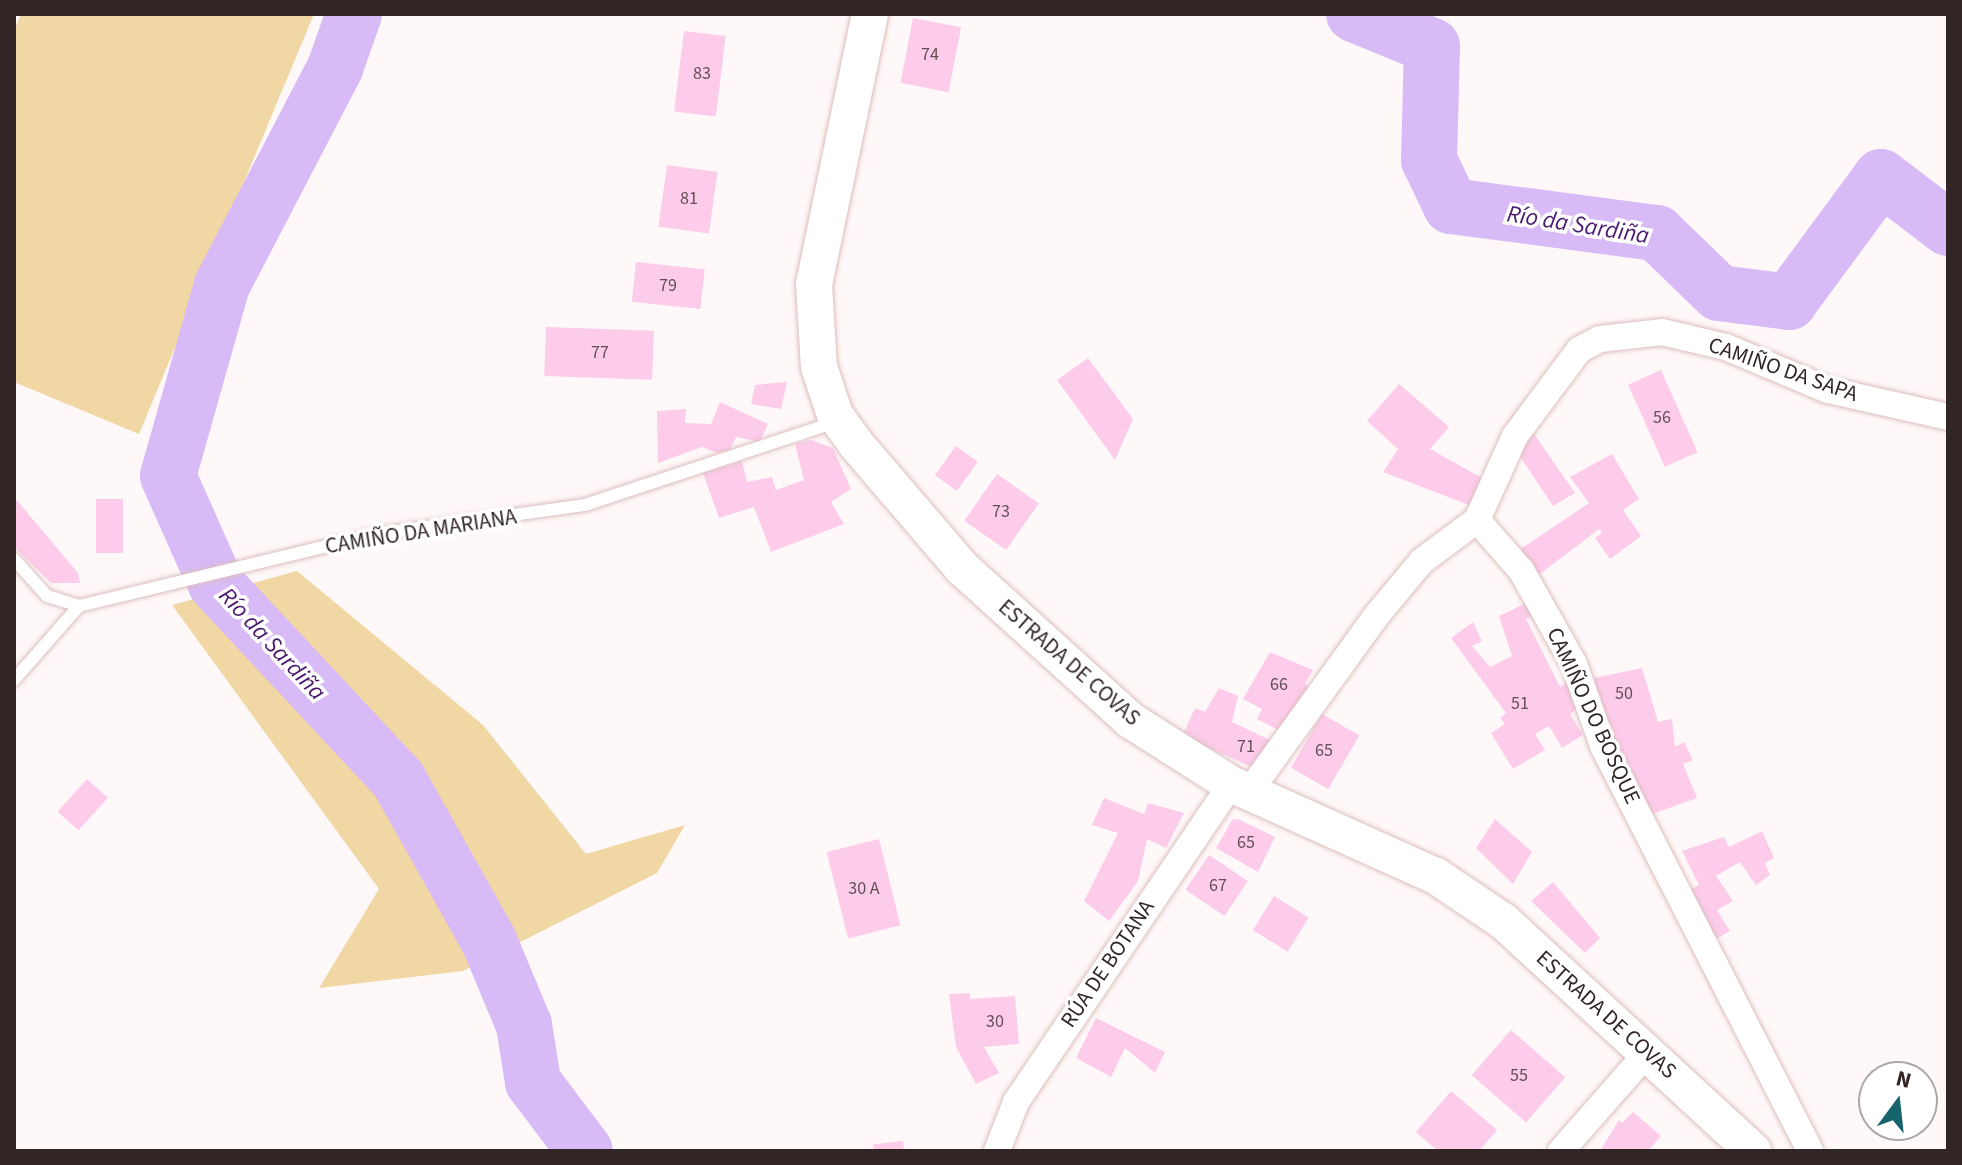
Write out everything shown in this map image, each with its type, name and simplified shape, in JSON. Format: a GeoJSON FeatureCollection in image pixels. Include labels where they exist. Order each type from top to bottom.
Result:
{"type":"FeatureCollection","features":[{"type":"Feature","properties":{"kind":"main road","name":"ESTRADA DE COVAS"},"geometry":{"type":"LineString","coordinates":[[870,14],[814,284],[819,367],[835,415],[962,568],[1130,720],[1241,786],[1459,891],[1503,921],[1753,1151]]}},
{"type":"Feature","properties":{"kind":"street","name":"CAMIÑO DA SAPA"},"geometry":{"type":"LineString","coordinates":[[1477,520],[1515,436],[1579,350],[1600,339],[1675,335],[1726,347],[1828,390],[1948,417]]}},
{"type":"Feature","properties":{"kind":"street"},"geometry":{"type":"LineString","coordinates":[[1241,786],[1422,561],[1477,520]]}},
{"type":"Feature","properties":{"kind":"street","name":"CAMIÑO DO BOSQUE"},"geometry":{"type":"LineString","coordinates":[[1477,520],[1521,570],[1574,664],[1603,746],[1810,1151]]}},
{"type":"Feature","properties":{"kind":"street","name":"RÚA DE BOTANA"},"geometry":{"type":"LineString","coordinates":[[997,1151],[1016,1102],[1241,786]]}},
{"type":"Feature","properties":{"kind":"street"},"geometry":{"type":"LineString","coordinates":[[1561,1151],[1648,1052]]}},
{"type":"Feature","properties":{"kind":"lane","name":"CAMIÑO DA MARIANA"},"geometry":{"type":"LineString","coordinates":[[79,606],[376,534],[585,505],[821,427],[835,415]]}},
{"type":"Feature","properties":{"kind":"lane"},"geometry":{"type":"LineString","coordinates":[[14,559],[47,596],[79,606],[14,680]]}},
{"type":"Feature","properties":{"kind":"shaded area"},"geometry":{"type":"Polygon","coordinates":[[[21,14],[314,14],[139,434],[14,382],[14,31],[21,14]]]}},
{"type":"Feature","properties":{"kind":"shaded area"},"geometry":{"type":"Polygon","coordinates":[[[297,571],[483,725],[586,854],[685,825],[657,873],[463,971],[319,988],[379,889],[172,605],[297,571]]]}},
{"type":"Feature","properties":{"kind":"building"},"geometry":{"type":"Polygon","coordinates":[[[913,18],[961,27],[949,92],[900,83],[913,18]]]}},
{"type":"Feature","properties":{"kind":"building"},"geometry":{"type":"Polygon","coordinates":[[[684,31],[726,36],[716,117],[674,111],[684,31]]]}},
{"type":"Feature","properties":{"kind":"building"},"geometry":{"type":"Polygon","coordinates":[[[667,165],[718,172],[709,233],[658,226],[667,165]]]}},
{"type":"Feature","properties":{"kind":"building"},"geometry":{"type":"Polygon","coordinates":[[[636,262],[705,269],[700,309],[632,302],[636,262]]]}},
{"type":"Feature","properties":{"kind":"building"},"geometry":{"type":"Polygon","coordinates":[[[546,327],[654,331],[652,380],[544,376],[546,327]]]}},
{"type":"Feature","properties":{"kind":"building"},"geometry":{"type":"Polygon","coordinates":[[[1088,358],[1133,419],[1115,460],[1057,380],[1088,358]]]}},
{"type":"Feature","properties":{"kind":"building"},"geometry":{"type":"Polygon","coordinates":[[[1661,370],[1698,452],[1665,467],[1628,385],[1661,370]]]}},
{"type":"Feature","properties":{"kind":"building"},"geometry":{"type":"Polygon","coordinates":[[[787,382],[781,409],[751,404],[755,385],[787,382]]]}},
{"type":"Feature","properties":{"kind":"building"},"geometry":{"type":"Polygon","coordinates":[[[1399,384],[1449,427],[1430,449],[1482,478],[1469,505],[1383,472],[1398,449],[1367,421],[1399,384]]]}},
{"type":"Feature","properties":{"kind":"building"},"geometry":{"type":"Polygon","coordinates":[[[720,402],[768,424],[760,442],[736,437],[730,450],[717,453],[702,447],[658,463],[657,411],[686,409],[685,423],[711,424],[720,402]]]}},
{"type":"Feature","properties":{"kind":"building"},"geometry":{"type":"Polygon","coordinates":[[[1528,425],[1575,493],[1553,506],[1515,449],[1528,425]]]}},
{"type":"Feature","properties":{"kind":"building"},"geometry":{"type":"Polygon","coordinates":[[[811,440],[833,448],[851,489],[831,502],[844,524],[771,552],[754,507],[719,518],[703,473],[742,461],[747,482],[772,477],[776,490],[804,480],[795,444],[811,440]]]}},
{"type":"Feature","properties":{"kind":"building"},"geometry":{"type":"Polygon","coordinates":[[[956,446],[978,462],[957,491],[935,475],[956,446]]]}},
{"type":"Feature","properties":{"kind":"building"},"geometry":{"type":"Polygon","coordinates":[[[1612,454],[1639,499],[1623,510],[1641,536],[1610,559],[1595,538],[1602,533],[1599,529],[1536,577],[1519,550],[1589,503],[1570,477],[1612,454]]]}},
{"type":"Feature","properties":{"kind":"building"},"geometry":{"type":"Polygon","coordinates":[[[997,474],[1039,503],[1006,550],[964,521],[997,474]]]}},
{"type":"Feature","properties":{"kind":"building"},"geometry":{"type":"Polygon","coordinates":[[[14,497],[78,573],[80,583],[51,583],[14,547],[14,497]]]}},
{"type":"Feature","properties":{"kind":"building"},"geometry":{"type":"Polygon","coordinates":[[[96,499],[123,499],[123,553],[96,553],[96,499]]]}},
{"type":"Feature","properties":{"kind":"building"},"geometry":{"type":"Polygon","coordinates":[[[1526,603],[1532,616],[1526,619],[1560,687],[1571,680],[1581,706],[1570,714],[1583,735],[1562,748],[1549,726],[1535,734],[1545,750],[1513,769],[1491,733],[1505,724],[1500,718],[1506,713],[1451,638],[1473,622],[1482,641],[1472,646],[1490,667],[1512,656],[1499,616],[1526,603]]]}},
{"type":"Feature","properties":{"kind":"building"},"geometry":{"type":"Polygon","coordinates":[[[1270,652],[1313,670],[1305,684],[1313,689],[1284,733],[1257,719],[1262,709],[1243,699],[1270,652]]]}},
{"type":"Feature","properties":{"kind":"building"},"geometry":{"type":"Polygon","coordinates":[[[1642,668],[1658,722],[1672,719],[1675,747],[1684,742],[1693,760],[1683,764],[1697,798],[1644,817],[1603,720],[1594,678],[1642,668]]]}},
{"type":"Feature","properties":{"kind":"building"},"geometry":{"type":"Polygon","coordinates":[[[1219,688],[1238,696],[1232,722],[1276,743],[1258,770],[1194,741],[1184,732],[1195,708],[1205,712],[1219,688]]]}},
{"type":"Feature","properties":{"kind":"building"},"geometry":{"type":"Polygon","coordinates":[[[1322,714],[1359,736],[1328,789],[1291,768],[1322,714]]]}},
{"type":"Feature","properties":{"kind":"building"},"geometry":{"type":"Polygon","coordinates":[[[87,779],[108,798],[78,830],[58,812],[87,779]]]}},
{"type":"Feature","properties":{"kind":"building"},"geometry":{"type":"Polygon","coordinates":[[[1104,798],[1144,814],[1148,803],[1184,813],[1166,848],[1147,839],[1138,881],[1109,921],[1084,901],[1118,833],[1092,825],[1104,798]]]}},
{"type":"Feature","properties":{"kind":"building"},"geometry":{"type":"Polygon","coordinates":[[[1238,819],[1275,837],[1258,872],[1216,848],[1232,820],[1238,819]]]}},
{"type":"Feature","properties":{"kind":"building"},"geometry":{"type":"Polygon","coordinates":[[[1495,819],[1532,852],[1513,884],[1476,848],[1495,819]]]}},
{"type":"Feature","properties":{"kind":"building"},"geometry":{"type":"Polygon","coordinates":[[[1762,831],[1774,858],[1765,863],[1770,875],[1756,885],[1740,862],[1716,876],[1733,901],[1717,910],[1730,931],[1709,943],[1696,922],[1705,916],[1690,890],[1699,885],[1682,851],[1724,837],[1729,847],[1762,831]]]}},
{"type":"Feature","properties":{"kind":"building"},"geometry":{"type":"Polygon","coordinates":[[[879,839],[901,925],[848,938],[827,852],[879,839]]]}},
{"type":"Feature","properties":{"kind":"building"},"geometry":{"type":"Polygon","coordinates":[[[1209,855],[1248,881],[1224,916],[1186,890],[1209,855]]]}},
{"type":"Feature","properties":{"kind":"building"},"geometry":{"type":"Polygon","coordinates":[[[1553,882],[1600,938],[1585,953],[1531,901],[1553,882]]]}},
{"type":"Feature","properties":{"kind":"building"},"geometry":{"type":"Polygon","coordinates":[[[1274,896],[1309,918],[1288,952],[1253,930],[1274,896]]]}},
{"type":"Feature","properties":{"kind":"building"},"geometry":{"type":"Polygon","coordinates":[[[970,993],[970,999],[1015,996],[1019,1044],[984,1047],[999,1073],[976,1084],[956,1047],[949,994],[970,993]]]}},
{"type":"Feature","properties":{"kind":"building"},"geometry":{"type":"Polygon","coordinates":[[[1096,1018],[1165,1052],[1155,1073],[1125,1048],[1111,1077],[1076,1058],[1096,1018]]]}},
{"type":"Feature","properties":{"kind":"building"},"geometry":{"type":"Polygon","coordinates":[[[1511,1030],[1565,1077],[1526,1123],[1472,1075],[1511,1030]]]}},
{"type":"Feature","properties":{"kind":"building"},"geometry":{"type":"Polygon","coordinates":[[[1451,1091],[1497,1130],[1479,1151],[1438,1151],[1416,1132],[1451,1091]]]}},
{"type":"Feature","properties":{"kind":"building"},"geometry":{"type":"Polygon","coordinates":[[[1633,1112],[1661,1136],[1648,1151],[1600,1151],[1619,1120],[1622,1123],[1633,1112]]]}},
{"type":"Feature","properties":{"kind":"building"},"geometry":{"type":"Polygon","coordinates":[[[903,1141],[904,1151],[874,1151],[873,1144],[903,1141]]]}},
{"type":"Feature","properties":{"kind":"waterway","name":"Río da Sardiña"},"geometry":{"type":"LineString","coordinates":[[354,14],[335,68],[222,285],[168,476],[216,584],[398,779],[489,941],[524,1025],[533,1082],[585,1151]]}},
{"type":"Feature","properties":{"kind":"waterway","name":"Río da Sardiña"},"geometry":{"type":"LineString","coordinates":[[1354,14],[1432,46],[1429,160],[1451,206],[1657,233],[1719,293],[1789,302],[1881,177],[1948,228]]}}]}
